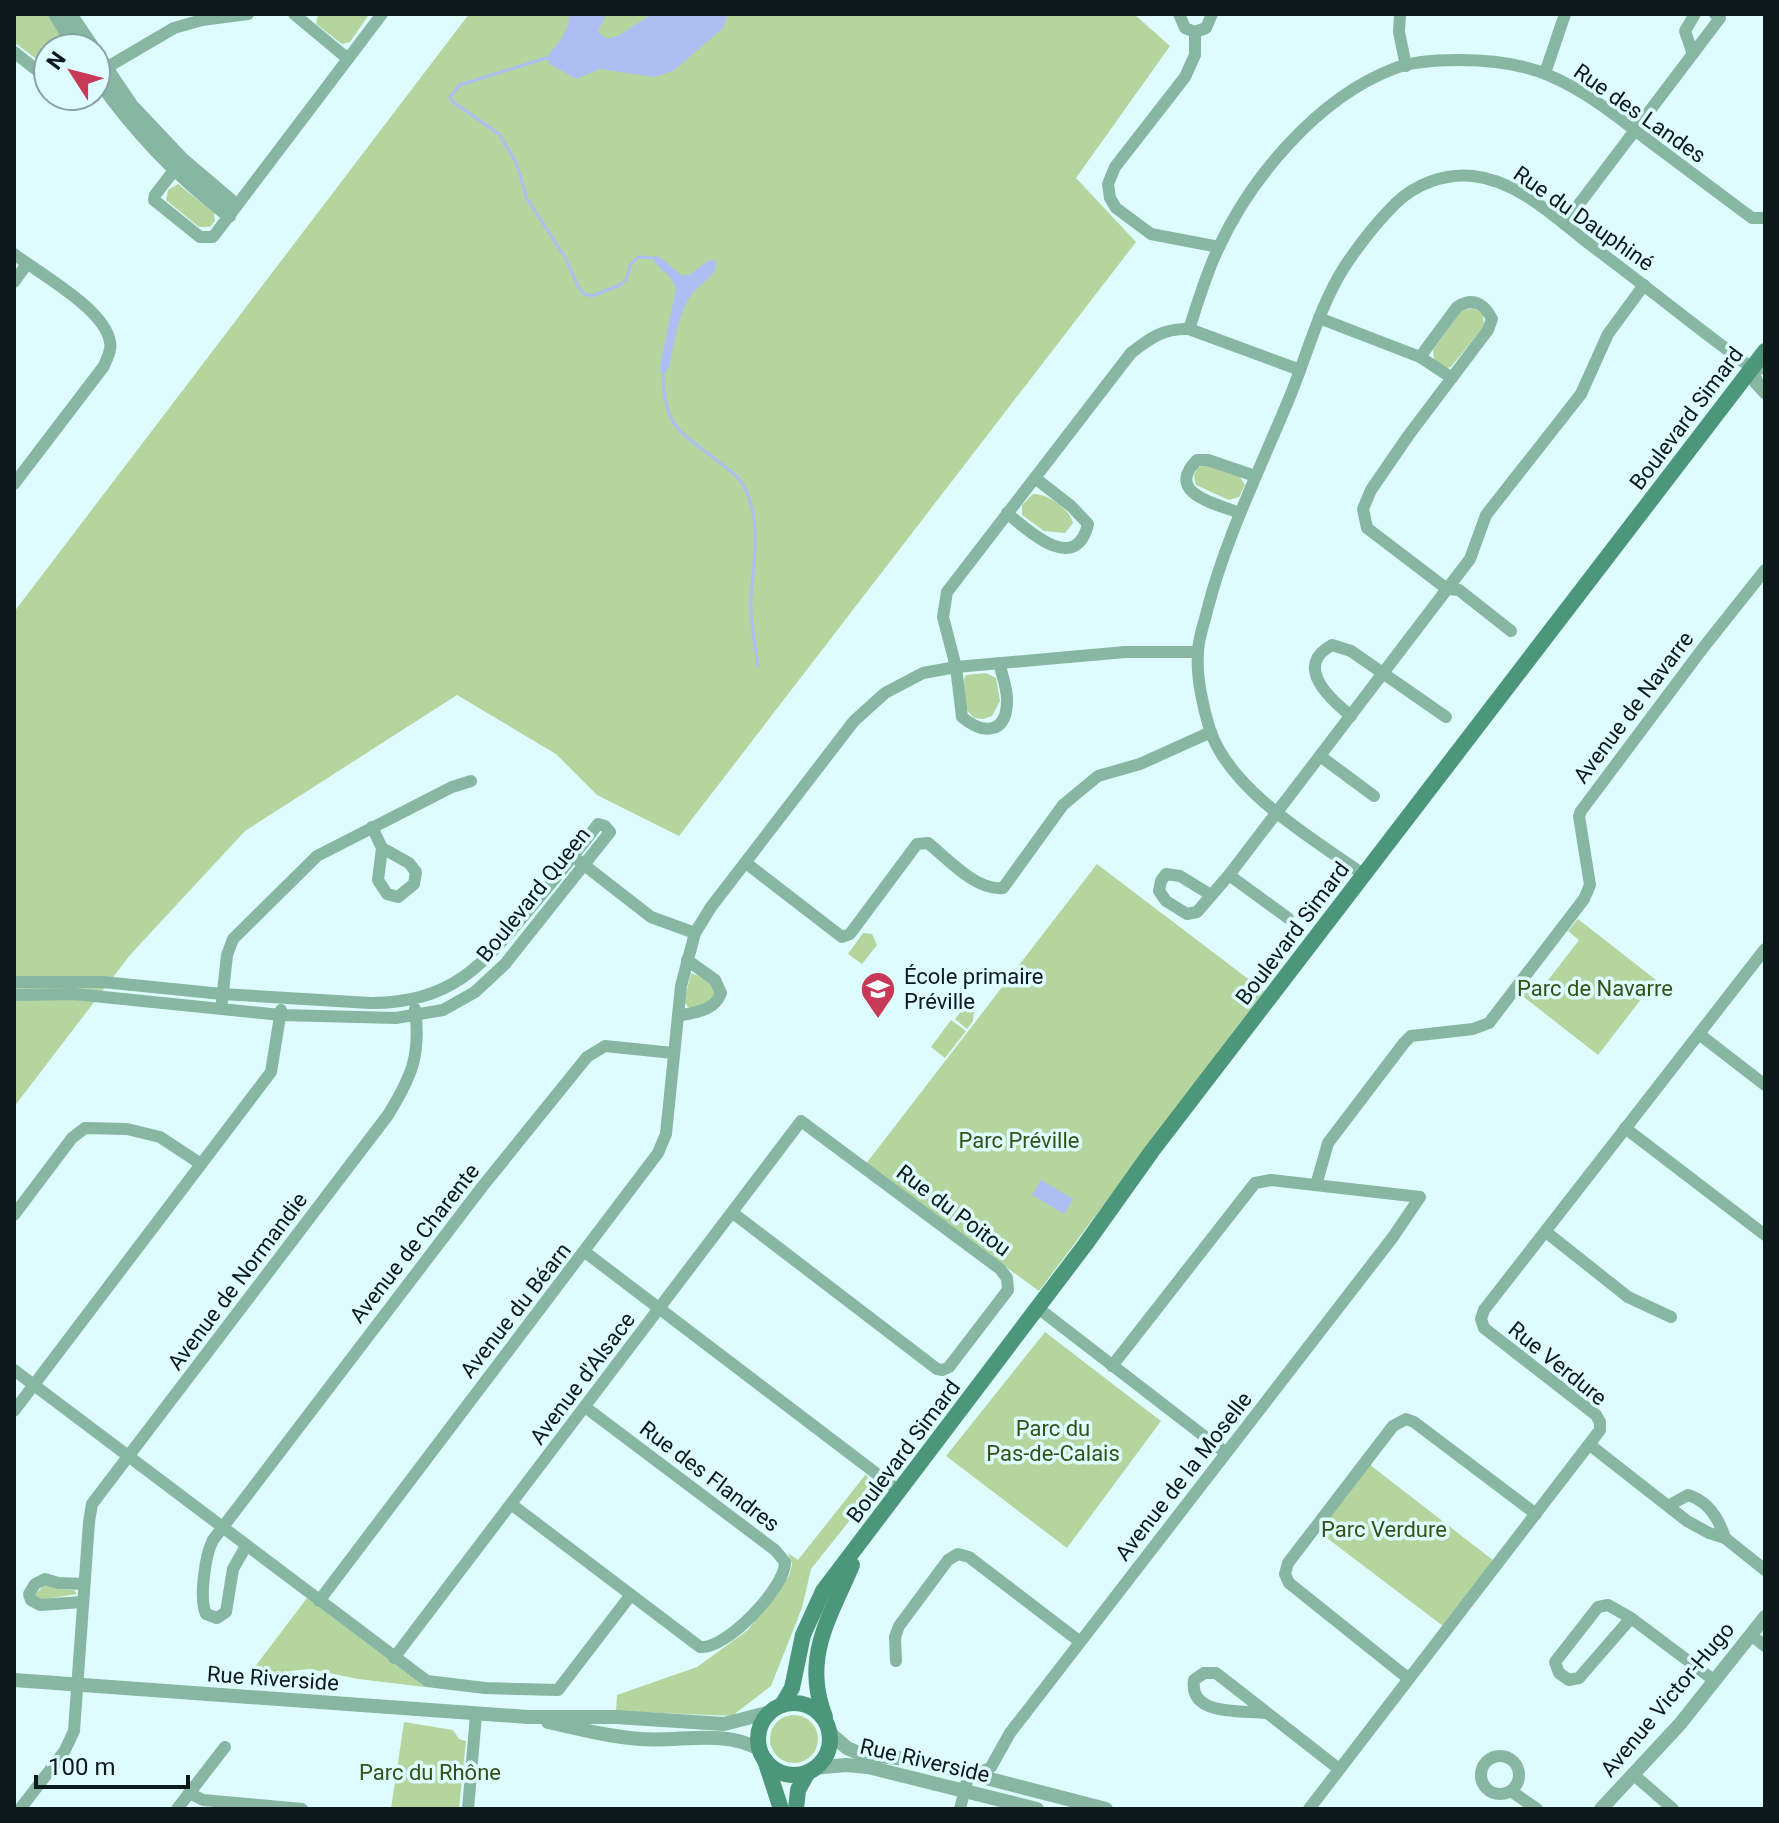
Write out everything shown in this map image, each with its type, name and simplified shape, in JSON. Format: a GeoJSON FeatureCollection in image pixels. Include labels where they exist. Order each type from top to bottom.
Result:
{"type":"FeatureCollection","features":[{"type":"Feature","properties":{"kind":"main road","name":"Boulevard Simard"},"geometry":{"type":"LineString","coordinates":[[777,1708],[792,1688],[797,1657],[823,1591],[1038,1308],[1152,1151],[1758,368],[1765,351]]}},
{"type":"Feature","properties":{"kind":"main road","name":"Boulevard Simard"},"geometry":{"type":"LineString","coordinates":[[829,1729],[818,1699],[815,1665],[826,1627],[860,1545]]}},
{"type":"Feature","properties":{"kind":"main road"},"geometry":{"type":"LineString","coordinates":[[781,1809],[762,1754],[758,1730],[777,1708],[795,1703],[811,1708],[829,1729],[827,1753],[810,1770],[798,1790],[796,1809]]}},
{"type":"Feature","properties":{"kind":"main road"},"geometry":{"type":"LineString","coordinates":[[762,1754],[785,1772],[797,1774],[810,1770]]}},
{"type":"Feature","properties":{"kind":"street"},"geometry":{"type":"LineString","coordinates":[[55,14],[66,32]]}},
{"type":"Feature","properties":{"kind":"street"},"geometry":{"type":"LineString","coordinates":[[70,14],[82,32]]}},
{"type":"Feature","properties":{"kind":"street"},"geometry":{"type":"LineString","coordinates":[[112,65],[174,28],[202,20],[248,14]]}},
{"type":"Feature","properties":{"kind":"street"},"geometry":{"type":"LineString","coordinates":[[294,14],[348,59]]}},
{"type":"Feature","properties":{"kind":"street"},"geometry":{"type":"LineString","coordinates":[[178,165],[154,200],[200,237],[213,237],[382,14]]}},
{"type":"Feature","properties":{"kind":"street"},"geometry":{"type":"LineString","coordinates":[[1179,14],[1185,28],[1195,32],[1206,28],[1212,14]]}},
{"type":"Feature","properties":{"kind":"street"},"geometry":{"type":"LineString","coordinates":[[1400,14],[1399,32],[1406,66]]}},
{"type":"Feature","properties":{"kind":"street"},"geometry":{"type":"LineString","coordinates":[[1545,73],[1565,14]]}},
{"type":"Feature","properties":{"kind":"street"},"geometry":{"type":"LineString","coordinates":[[1693,54],[1685,31],[1695,14]]}},
{"type":"Feature","properties":{"kind":"street"},"geometry":{"type":"LineString","coordinates":[[1564,224],[1720,18],[1715,14]]}},
{"type":"Feature","properties":{"kind":"street"},"geometry":{"type":"LineString","coordinates":[[1195,32],[1195,55],[1185,77],[1115,167],[1108,184],[1110,198],[1116,208],[1151,234],[1219,247]]}},
{"type":"Feature","properties":{"kind":"street"},"geometry":{"type":"LineString","coordinates":[[14,52],[32,66]]}},
{"type":"Feature","properties":{"kind":"street","name":"Rue des Landes"},"geometry":{"type":"LineString","coordinates":[[1189,329],[1219,247],[1239,211],[1282,151],[1324,110],[1360,85],[1394,68],[1440,60],[1492,60],[1545,73],[1580,90],[1752,218],[1765,218]]}},
{"type":"Feature","properties":{"kind":"street"},"geometry":{"type":"LineString","coordinates":[[112,86],[178,165],[232,211]]}},
{"type":"Feature","properties":{"kind":"street","name":"Rue du Dauphiné"},"geometry":{"type":"LineString","coordinates":[[1364,875],[1278,813],[1238,773],[1211,732],[1201,687],[1198,652],[1212,591],[1240,513],[1319,318],[1345,266],[1396,203],[1423,184],[1451,176],[1493,180],[1514,188],[1758,368]]}},
{"type":"Feature","properties":{"kind":"street"},"geometry":{"type":"LineString","coordinates":[[14,254],[93,313],[107,328],[111,346],[104,366],[14,484]]}},
{"type":"Feature","properties":{"kind":"street"},"geometry":{"type":"LineString","coordinates":[[14,282],[27,264]]}},
{"type":"Feature","properties":{"kind":"street"},"geometry":{"type":"LineString","coordinates":[[1211,895],[1278,813],[1470,559],[1486,515],[1581,394],[1608,334],[1644,285]]}},
{"type":"Feature","properties":{"kind":"street"},"geometry":{"type":"LineString","coordinates":[[1420,357],[1457,307],[1466,301],[1476,301],[1487,309],[1492,319],[1488,330],[1371,490],[1363,509],[1367,528],[1447,589],[1459,590],[1511,631]]}},
{"type":"Feature","properties":{"kind":"street"},"geometry":{"type":"LineString","coordinates":[[1319,318],[1420,357],[1452,378]]}},
{"type":"Feature","properties":{"kind":"street"},"geometry":{"type":"LineString","coordinates":[[999,663],[1008,700],[1005,714],[995,727],[984,731],[973,727],[962,717],[956,667],[943,617],[947,592],[1131,353],[1153,335],[1174,328],[1189,329],[1300,370]]}},
{"type":"Feature","properties":{"kind":"street"},"geometry":{"type":"LineString","coordinates":[[1758,368],[1756,382],[1765,392]]}},
{"type":"Feature","properties":{"kind":"street"},"geometry":{"type":"LineString","coordinates":[[1240,513],[1191,493],[1186,485],[1187,469],[1197,460],[1208,460],[1255,476]]}},
{"type":"Feature","properties":{"kind":"street"},"geometry":{"type":"LineString","coordinates":[[1007,513],[1043,543],[1060,548],[1073,547],[1086,535],[1088,524],[1071,506],[1035,478]]}},
{"type":"Feature","properties":{"kind":"street","name":"Avenue de Navarre"},"geometry":{"type":"LineString","coordinates":[[1316,1185],[1328,1143],[1404,1043],[1411,1036],[1473,1029],[1489,1023],[1589,893],[1579,816],[1581,811],[1765,570]]}},
{"type":"Feature","properties":{"kind":"street"},"geometry":{"type":"LineString","coordinates":[[1351,716],[1328,697],[1315,675],[1315,662],[1320,651],[1332,645],[1351,651],[1446,717]]}},
{"type":"Feature","properties":{"kind":"street","name":"Avenue du Béarn"},"geometry":{"type":"LineString","coordinates":[[319,1601],[651,1164],[666,1134],[678,1016],[687,960],[695,933],[711,907],[854,721],[885,693],[923,673],[956,667],[1125,652],[1198,652]]}},
{"type":"Feature","properties":{"kind":"street"},"geometry":{"type":"LineString","coordinates":[[746,863],[842,937],[850,934],[917,844],[928,843],[978,882],[993,889],[1003,888],[1063,805],[1098,776],[1140,764],[1211,732]]}},
{"type":"Feature","properties":{"kind":"street"},"geometry":{"type":"LineString","coordinates":[[1320,756],[1374,796]]}},
{"type":"Feature","properties":{"kind":"street"},"geometry":{"type":"LineString","coordinates":[[222,1001],[227,955],[240,931],[317,856],[452,787],[471,781]]}},
{"type":"Feature","properties":{"kind":"street","name":"Boulevard Queen"},"geometry":{"type":"LineString","coordinates":[[14,982],[222,1001],[282,999],[395,1004],[435,994],[473,973],[499,947],[598,824],[610,832],[505,964],[475,992],[443,1010],[396,1018],[281,1015],[222,1001]]}},
{"type":"Feature","properties":{"kind":"street"},"geometry":{"type":"LineString","coordinates":[[372,827],[382,848]]}},
{"type":"Feature","properties":{"kind":"street"},"geometry":{"type":"LineString","coordinates":[[573,857],[651,917],[695,933]]}},
{"type":"Feature","properties":{"kind":"street"},"geometry":{"type":"LineString","coordinates":[[1229,875],[1288,918]]}},
{"type":"Feature","properties":{"kind":"street","name":"Rue Verdure"},"geometry":{"type":"LineString","coordinates":[[1590,1445],[1600,1430],[1596,1415],[1490,1334],[1481,1319],[1484,1310],[1765,949]]}},
{"type":"Feature","properties":{"kind":"street"},"geometry":{"type":"LineString","coordinates":[[678,1016],[709,1008],[716,1004],[721,993],[715,980],[687,960]]}},
{"type":"Feature","properties":{"kind":"street","name":"Boulevard Queen"},"geometry":{"type":"LineString","coordinates":[[14,995],[102,989]]}},
{"type":"Feature","properties":{"kind":"street"},"geometry":{"type":"LineString","coordinates":[[14,1411],[271,1072],[282,999]]}},
{"type":"Feature","properties":{"kind":"street","name":"Avenue de Normandie"},"geometry":{"type":"LineString","coordinates":[[20,1809],[70,1741],[75,1726],[90,1508],[388,1115],[407,1084],[417,1054],[413,999]]}},
{"type":"Feature","properties":{"kind":"street"},"geometry":{"type":"LineString","coordinates":[[1699,1034],[1765,1085]]}},
{"type":"Feature","properties":{"kind":"street","name":"Avenue de Charente"},"geometry":{"type":"LineString","coordinates":[[246,1546],[233,1569],[226,1612],[211,1618],[203,1608],[207,1557],[213,1540],[482,1187],[592,1052],[605,1046],[673,1053]]}},
{"type":"Feature","properties":{"kind":"street","name":"Rue du Poitou"},"geometry":{"type":"LineString","coordinates":[[733,1213],[937,1369],[949,1367],[1004,1295],[1009,1284],[1000,1269],[801,1121]]}},
{"type":"Feature","properties":{"kind":"street","name":"Avenue d'Alsace"},"geometry":{"type":"LineString","coordinates":[[394,1658],[801,1121]]}},
{"type":"Feature","properties":{"kind":"street"},"geometry":{"type":"LineString","coordinates":[[14,1215],[72,1138],[85,1128],[127,1129],[160,1137],[201,1164]]}},
{"type":"Feature","properties":{"kind":"street"},"geometry":{"type":"LineString","coordinates":[[1625,1128],[1765,1235]]}},
{"type":"Feature","properties":{"kind":"street"},"geometry":{"type":"LineString","coordinates":[[1112,1366],[1255,1183],[1271,1180],[1316,1185]]}},
{"type":"Feature","properties":{"kind":"street","name":"Avenue de la Moselle"},"geometry":{"type":"LineString","coordinates":[[972,1774],[990,1769],[1010,1733],[1079,1641],[1393,1237],[1420,1197],[1316,1185]]}},
{"type":"Feature","properties":{"kind":"street"},"geometry":{"type":"LineString","coordinates":[[1546,1232],[1628,1297],[1671,1317]]}},
{"type":"Feature","properties":{"kind":"street"},"geometry":{"type":"LineString","coordinates":[[585,1252],[898,1490]]}},
{"type":"Feature","properties":{"kind":"street"},"geometry":{"type":"LineString","coordinates":[[1038,1308],[1226,1453]]}},
{"type":"Feature","properties":{"kind":"street"},"geometry":{"type":"LineString","coordinates":[[14,1370],[420,1678],[435,1684],[546,1692],[558,1690],[630,1596]]}},
{"type":"Feature","properties":{"kind":"street","name":"Rue des Flandres"},"geometry":{"type":"LineString","coordinates":[[511,1504],[700,1647],[712,1646],[745,1623],[782,1576],[785,1562],[775,1550],[585,1407]]}},
{"type":"Feature","properties":{"kind":"street"},"geometry":{"type":"LineString","coordinates":[[1409,1679],[1289,1583],[1285,1574],[1288,1563],[1365,1461],[1393,1426],[1406,1419],[1536,1514]]}},
{"type":"Feature","properties":{"kind":"street"},"geometry":{"type":"LineString","coordinates":[[1309,1809],[1590,1445],[1668,1506],[1709,1533],[1725,1538],[1765,1570]]}},
{"type":"Feature","properties":{"kind":"street"},"geometry":{"type":"LineString","coordinates":[[1668,1506],[1688,1495],[1698,1498],[1721,1524],[1725,1538]]}},
{"type":"Feature","properties":{"kind":"street"},"geometry":{"type":"LineString","coordinates":[[896,1661],[895,1637],[899,1626],[948,1560],[958,1554],[969,1557],[1079,1641]]}},
{"type":"Feature","properties":{"kind":"street"},"geometry":{"type":"LineString","coordinates":[[82,1602],[40,1605],[31,1600],[29,1594],[41,1579],[84,1584]]}},
{"type":"Feature","properties":{"kind":"street"},"geometry":{"type":"LineString","coordinates":[[1631,1618],[1579,1678],[1569,1680],[1559,1673],[1555,1662],[1598,1607],[1608,1605],[1631,1618],[1715,1681]]}},
{"type":"Feature","properties":{"kind":"street","name":"Avenue Victor-Hugo"},"geometry":{"type":"LineString","coordinates":[[1601,1809],[1715,1681],[1765,1617]]}},
{"type":"Feature","properties":{"kind":"street"},"geometry":{"type":"LineString","coordinates":[[1751,1635],[1765,1646]]}},
{"type":"Feature","properties":{"kind":"street"},"geometry":{"type":"LineString","coordinates":[[1266,1713],[1206,1706],[1197,1700],[1193,1692],[1194,1680],[1204,1673],[1216,1673],[1339,1769]]}},
{"type":"Feature","properties":{"kind":"street","name":"Rue Riverside"},"geometry":{"type":"LineString","coordinates":[[14,1680],[528,1717],[628,1718],[719,1724],[739,1722],[777,1708]]}},
{"type":"Feature","properties":{"kind":"street"},"geometry":{"type":"LineString","coordinates":[[468,1809],[476,1715]]}},
{"type":"Feature","properties":{"kind":"street","name":"Rue Riverside"},"geometry":{"type":"LineString","coordinates":[[528,1717],[625,1738],[731,1738],[762,1754]]}},
{"type":"Feature","properties":{"kind":"street","name":"Rue Riverside"},"geometry":{"type":"LineString","coordinates":[[829,1729],[856,1753],[910,1759],[1106,1809]]}},
{"type":"Feature","properties":{"kind":"street"},"geometry":{"type":"LineString","coordinates":[[177,1809],[225,1747]]}},
{"type":"Feature","properties":{"kind":"street","name":"Rue Riverside"},"geometry":{"type":"LineString","coordinates":[[810,1770],[860,1765],[1032,1808]]}},
{"type":"Feature","properties":{"kind":"street"},"geometry":{"type":"LineString","coordinates":[[960,1809],[972,1774]]}},
{"type":"Feature","properties":{"kind":"street"},"geometry":{"type":"LineString","coordinates":[[1634,1775],[1673,1809]]}},
{"type":"Feature","properties":{"kind":"street"},"geometry":{"type":"LineString","coordinates":[[1511,1791],[1537,1809]]}},
{"type":"Feature","properties":{"kind":"street"},"geometry":{"type":"LineString","coordinates":[[189,1793],[203,1800],[302,1809]]}},
{"type":"Feature","properties":{"kind":"green space"},"geometry":{"type":"Polygon","coordinates":[[[14,14],[49,14],[59,32],[32,32],[32,56],[14,42],[14,14]]]}},
{"type":"Feature","properties":{"kind":"green space"},"geometry":{"type":"Polygon","coordinates":[[[318,14],[368,16],[350,42],[342,44],[316,24],[318,14]]]}},
{"type":"Feature","properties":{"kind":"green space"},"geometry":{"type":"Polygon","coordinates":[[[469,14],[1134,14],[1170,46],[1076,178],[1136,242],[679,836],[597,795],[556,754],[457,695],[245,831],[130,955],[14,1107],[14,612],[469,14]]]}},
{"type":"Feature","properties":{"kind":"green space"},"geometry":{"type":"Polygon","coordinates":[[[178,184],[214,213],[215,221],[210,227],[199,227],[166,200],[168,190],[178,184]]]}},
{"type":"Feature","properties":{"kind":"green space"},"geometry":{"type":"Polygon","coordinates":[[[1474,308],[1483,314],[1484,326],[1447,368],[1434,360],[1433,350],[1461,311],[1474,308]]]}},
{"type":"Feature","properties":{"kind":"green space"},"geometry":{"type":"Polygon","coordinates":[[[1207,465],[1240,477],[1245,485],[1239,497],[1229,500],[1196,485],[1194,476],[1198,467],[1207,465]]]}},
{"type":"Feature","properties":{"kind":"green space"},"geometry":{"type":"Polygon","coordinates":[[[1033,494],[1051,499],[1063,507],[1073,523],[1065,533],[1044,531],[1022,515],[1022,505],[1033,494]]]}},
{"type":"Feature","properties":{"kind":"green space"},"geometry":{"type":"Polygon","coordinates":[[[986,673],[996,678],[1000,701],[992,716],[974,718],[965,708],[964,679],[966,675],[986,673]]]}},
{"type":"Feature","properties":{"kind":"green space","name":"Parc Préville"},"geometry":{"type":"Polygon","coordinates":[[[1097,864],[1264,991],[1039,1291],[865,1165],[1097,864]]]}},
{"type":"Feature","properties":{"kind":"green space","name":"Parc de Navarre"},"geometry":{"type":"Polygon","coordinates":[[[1578,919],[1656,980],[1598,1055],[1520,994],[1531,980],[1542,988],[1579,940],[1568,931],[1578,919]]]}},
{"type":"Feature","properties":{"kind":"green space"},"geometry":{"type":"Polygon","coordinates":[[[863,933],[872,934],[877,945],[862,964],[848,954],[863,933]]]}},
{"type":"Feature","properties":{"kind":"green space"},"geometry":{"type":"Polygon","coordinates":[[[691,973],[711,981],[717,992],[708,1004],[690,1009],[684,1002],[691,973]]]}},
{"type":"Feature","properties":{"kind":"green space"},"geometry":{"type":"Polygon","coordinates":[[[966,1005],[974,1011],[973,1021],[967,1029],[955,1019],[966,1005]]]}},
{"type":"Feature","properties":{"kind":"green space"},"geometry":{"type":"Polygon","coordinates":[[[951,1020],[966,1031],[945,1058],[931,1047],[951,1020]]]}},
{"type":"Feature","properties":{"kind":"green space","name":"Parc du Pas-de-Calais"},"geometry":{"type":"Polygon","coordinates":[[[1045,1332],[1161,1421],[1067,1548],[946,1456],[1045,1332]]]}},
{"type":"Feature","properties":{"kind":"green space","name":"Parc Verdure"},"geometry":{"type":"Polygon","coordinates":[[[1365,1461],[1498,1564],[1447,1629],[1315,1529],[1365,1461]]]}},
{"type":"Feature","properties":{"kind":"green space"},"geometry":{"type":"Polygon","coordinates":[[[866,1474],[874,1490],[811,1569],[802,1608],[771,1686],[732,1716],[616,1711],[617,1695],[697,1667],[748,1630],[789,1576],[792,1564],[788,1553],[798,1560],[866,1474]]]}},
{"type":"Feature","properties":{"kind":"green space"},"geometry":{"type":"Polygon","coordinates":[[[45,1584],[74,1590],[77,1594],[39,1600],[35,1595],[45,1584]]]}},
{"type":"Feature","properties":{"kind":"green space"},"geometry":{"type":"Polygon","coordinates":[[[307,1598],[425,1687],[309,1669],[248,1676],[307,1598]]]}},
{"type":"Feature","properties":{"kind":"green space"},"geometry":{"type":"Polygon","coordinates":[[[794,1715],[811,1722],[818,1739],[811,1756],[794,1763],[777,1756],[770,1739],[777,1722],[794,1715]]]}},
{"type":"Feature","properties":{"kind":"green space","name":"Parc du Rhône"},"geometry":{"type":"Polygon","coordinates":[[[404,1722],[453,1730],[459,1739],[466,1741],[459,1809],[391,1809],[404,1722]]]}},
{"type":"Feature","properties":{"kind":"water"},"geometry":{"type":"Polygon","coordinates":[[[569,14],[606,14],[598,32],[607,39],[618,36],[652,14],[726,14],[727,17],[723,28],[673,71],[654,77],[600,69],[576,79],[550,64],[546,58],[565,32],[569,14]]]}},
{"type":"Feature","properties":{"kind":"water"},"geometry":{"type":"Polygon","coordinates":[[[655,256],[681,275],[689,275],[709,260],[716,261],[712,275],[694,291],[687,303],[677,330],[669,368],[663,375],[660,366],[676,289],[671,278],[654,262],[655,256]]]}},
{"type":"Feature","properties":{"kind":"water"},"geometry":{"type":"Polygon","coordinates":[[[1041,1180],[1073,1199],[1064,1214],[1032,1195],[1041,1180]]]}},
{"type":"Feature","properties":{"kind":"waterway"},"geometry":{"type":"LineString","coordinates":[[546,58],[460,85],[450,97],[499,134],[516,162],[527,199],[565,257],[584,294],[592,296],[620,285],[638,257],[654,258]]}},
{"type":"Feature","properties":{"kind":"waterway"},"geometry":{"type":"LineString","coordinates":[[663,375],[671,418],[684,435],[735,474],[753,511],[755,555],[751,607],[758,666]]}},
{"type":"Feature","properties":{"kind":"place","name":"École primaire Préville"},"geometry":{"type":"Point","coordinates":[878,1020]}}]}
